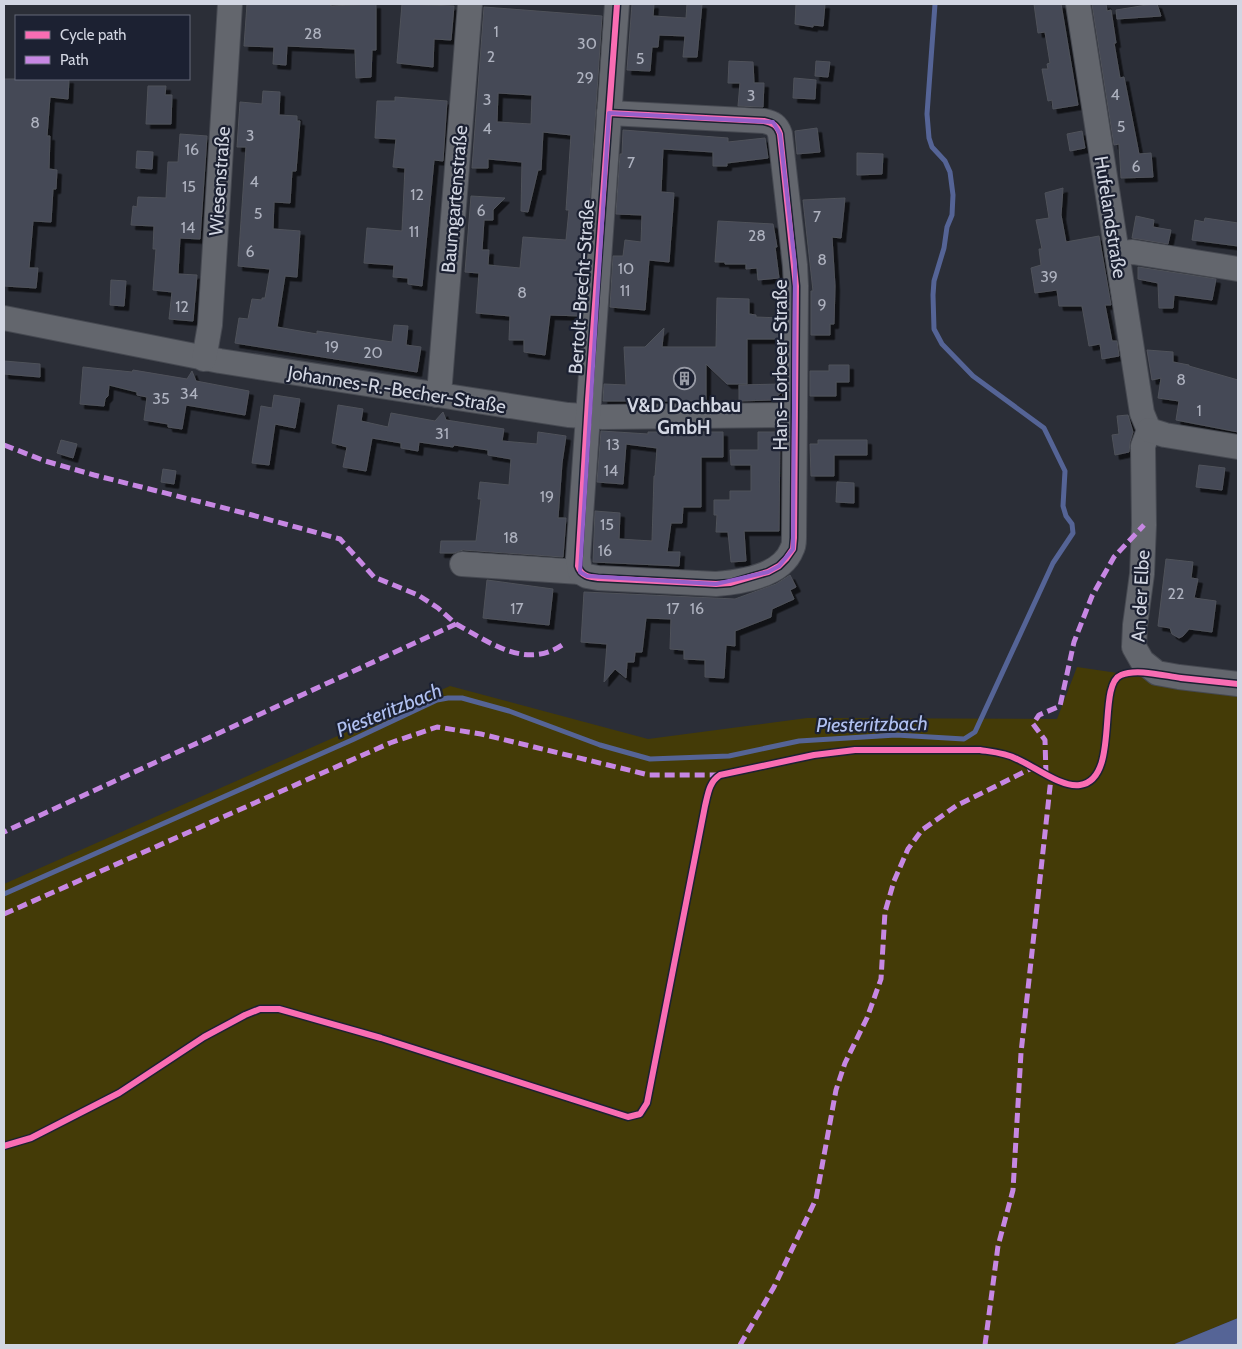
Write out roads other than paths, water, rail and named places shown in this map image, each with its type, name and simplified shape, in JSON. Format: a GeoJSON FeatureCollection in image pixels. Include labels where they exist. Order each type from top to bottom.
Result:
{"type":"FeatureCollection","features":[{"type":"Feature","properties":{"kind":"street","name":"Wiesenstraße"},"geometry":{"type":"LineString","coordinates":[[204,359],[210,325],[230,4]]}},
{"type":"Feature","properties":{"kind":"street","name":"Baumgartenstraße"},"geometry":{"type":"LineString","coordinates":[[437,395],[440,382],[470,4]]}},
{"type":"Feature","properties":{"kind":"street","name":"Bertolt-Brecht-Straße"},"geometry":{"type":"LineString","coordinates":[[580,572],[578,558],[617,4]]}},
{"type":"Feature","properties":{"kind":"street","name":"Hufelandstraße"},"geometry":{"type":"LineString","coordinates":[[1078,4],[1142,413],[1148,430]]}},
{"type":"Feature","properties":{"kind":"street","name":"Hans-Lorbeer-Straße"},"geometry":{"type":"LineString","coordinates":[[462,564],[580,572],[587,576],[598,578],[716,584],[747,579],[768,572],[779,566],[792,549],[794,538],[795,265],[778,128],[772,122],[764,121],[609,113]]}},
{"type":"Feature","properties":{"kind":"street"},"geometry":{"type":"LineString","coordinates":[[1117,253],[1132,252],[1238,269]]}},
{"type":"Feature","properties":{"kind":"street","name":"Johannes-R.-Becher-Straße"},"geometry":{"type":"LineString","coordinates":[[4,318],[204,359],[568,415],[795,415]]}},
{"type":"Feature","properties":{"kind":"street"},"geometry":{"type":"LineString","coordinates":[[1148,430],[1165,435],[1238,447]]}},
{"type":"Feature","properties":{"kind":"street","name":"An der Elbe"},"geometry":{"type":"LineString","coordinates":[[1148,430],[1143,446],[1144,525],[1142,574],[1134,646],[1142,661],[1157,673],[1179,678],[1238,684]]}},
{"type":"Feature","properties":{"kind":"water"},"geometry":{"type":"Polygon","coordinates":[[[1238,1318],[1238,1345],[1172,1345],[1238,1318]]]}},
{"type":"Feature","properties":{"kind":"waterway","name":"Piesteritzbach"},"geometry":{"type":"LineString","coordinates":[[4,894],[352,740],[437,700],[448,698],[462,698],[509,711],[600,745],[650,759],[729,756],[799,741],[896,735],[964,739],[975,732],[1053,563],[1073,533],[1072,524],[1066,516],[1063,506],[1065,471],[1044,428],[973,376],[942,344],[934,329],[934,281],[944,248],[947,227],[952,215],[953,195],[950,172],[945,161],[932,147],[929,138],[927,114],[935,4]]}},
{"type":"Feature","properties":{"kind":"place","name":"V&D Dachbau GmbH"},"geometry":{"type":"Point","coordinates":[684,379]}}]}
